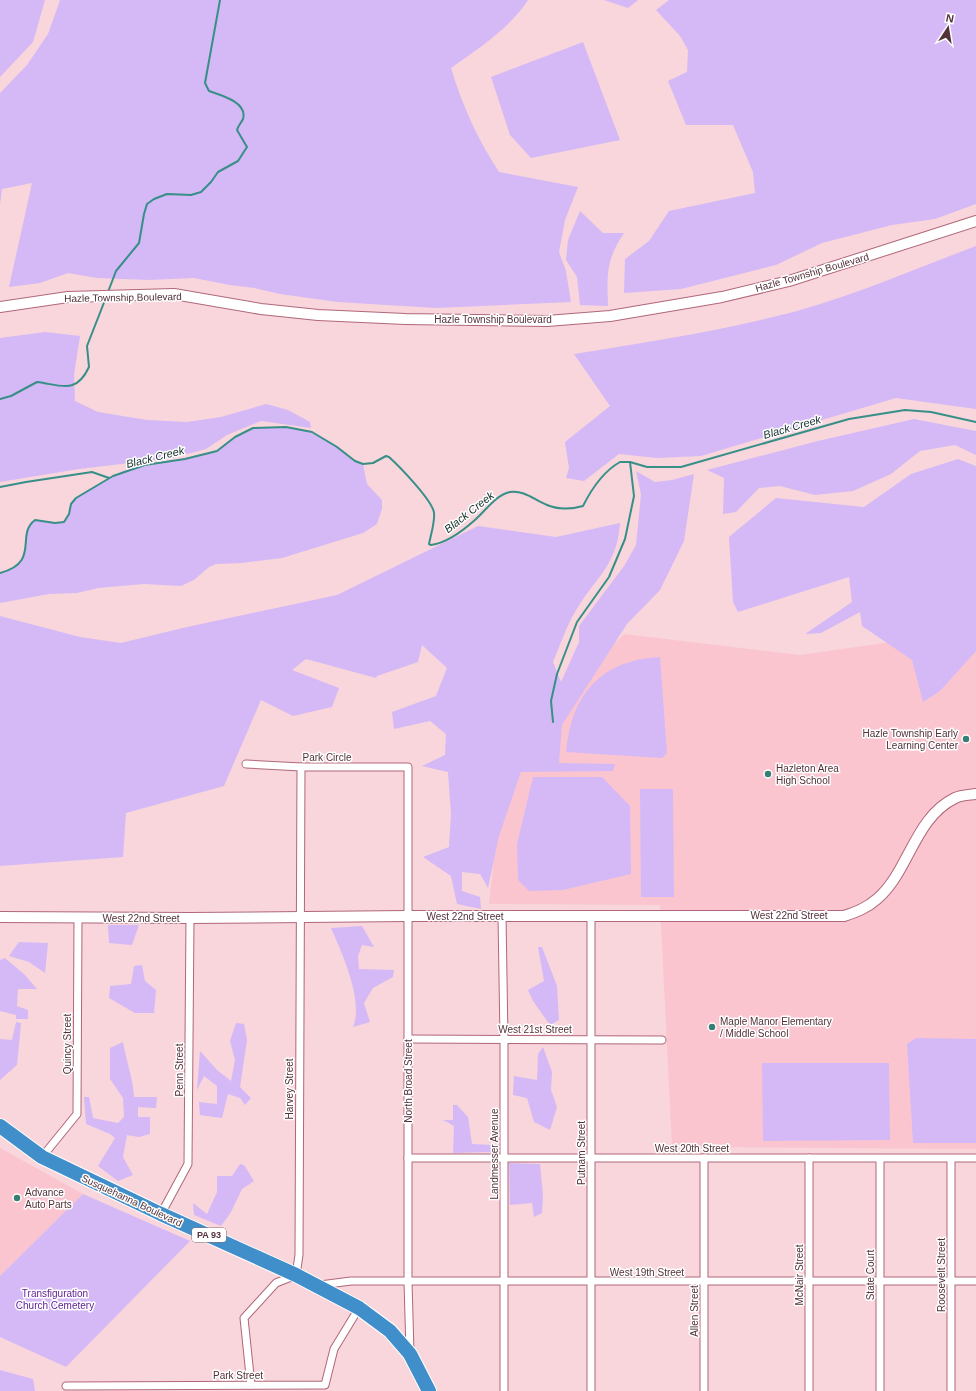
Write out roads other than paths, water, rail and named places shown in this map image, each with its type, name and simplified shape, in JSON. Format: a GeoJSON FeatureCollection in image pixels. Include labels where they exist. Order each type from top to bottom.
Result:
{"type":"FeatureCollection","features":[{"type":"Feature","properties":{"kind":"highway","name":"Susquehanna Boulevard"},"geometry":{"type":"LineString","coordinates":[[0,1126],[42,1157],[161,1214],[318,1285],[359,1308],[390,1331],[410,1354]]}},
{"type":"Feature","properties":{"kind":"highway","name":"North Broad Street"},"geometry":{"type":"LineString","coordinates":[[410,1354],[429,1391]]}},
{"type":"Feature","properties":{"kind":"street","name":"Hazle Township Boulevard"},"geometry":{"type":"LineString","coordinates":[[0,307],[68,297],[174,294],[261,310],[318,315],[406,319],[547,320],[610,316],[722,297],[788,281],[976,221]]}},
{"type":"Feature","properties":{"kind":"street","name":"Park Circle"},"geometry":{"type":"LineString","coordinates":[[246,764],[301,767],[408,767]]}},
{"type":"Feature","properties":{"kind":"street","name":"Harvey Street"},"geometry":{"type":"LineString","coordinates":[[296,1275],[299,1255],[301,767]]}},
{"type":"Feature","properties":{"kind":"street","name":"North Broad Street"},"geometry":{"type":"LineString","coordinates":[[408,767],[408,1281],[410,1354]]}},
{"type":"Feature","properties":{"kind":"street","name":"West 22nd Street"},"geometry":{"type":"LineString","coordinates":[[0,917],[190,918],[300,916],[844,916],[868,906],[878,899],[889,885],[919,834],[941,807],[956,798],[976,794]]}},
{"type":"Feature","properties":{"kind":"street","name":"Landmesser Avenue"},"geometry":{"type":"LineString","coordinates":[[502,916],[504,1039],[504,1391]]}},
{"type":"Feature","properties":{"kind":"street","name":"Putnam Street"},"geometry":{"type":"LineString","coordinates":[[591,916],[591,1391]]}},
{"type":"Feature","properties":{"kind":"street","name":"Quincy Street"},"geometry":{"type":"LineString","coordinates":[[42,1157],[77,1114],[78,918]]}},
{"type":"Feature","properties":{"kind":"street","name":"Penn Street"},"geometry":{"type":"LineString","coordinates":[[161,1214],[188,1164],[190,918]]}},
{"type":"Feature","properties":{"kind":"street","name":"West 21st Street"},"geometry":{"type":"LineString","coordinates":[[408,1039],[662,1040]]}},
{"type":"Feature","properties":{"kind":"street","name":"West 20th Street"},"geometry":{"type":"LineString","coordinates":[[408,1158],[976,1158]]}},
{"type":"Feature","properties":{"kind":"street","name":"Allen Street"},"geometry":{"type":"LineString","coordinates":[[704,1158],[704,1391]]}},
{"type":"Feature","properties":{"kind":"street","name":"McNair Street"},"geometry":{"type":"LineString","coordinates":[[809,1158],[809,1391]]}},
{"type":"Feature","properties":{"kind":"street","name":"State Court"},"geometry":{"type":"LineString","coordinates":[[880,1158],[880,1391]]}},
{"type":"Feature","properties":{"kind":"street","name":"Roosevelt Street"},"geometry":{"type":"LineString","coordinates":[[951,1159],[951,1391]]}},
{"type":"Feature","properties":{"kind":"street"},"geometry":{"type":"LineString","coordinates":[[251,1385],[244,1318],[276,1283],[296,1275]]}},
{"type":"Feature","properties":{"kind":"street","name":"West 19th Street"},"geometry":{"type":"LineString","coordinates":[[318,1285],[350,1281],[976,1281]]}},
{"type":"Feature","properties":{"kind":"street","name":"Park Street"},"geometry":{"type":"LineString","coordinates":[[66,1386],[325,1385],[334,1349],[359,1308]]}},
{"type":"Feature","properties":{"kind":"waterway"},"geometry":{"type":"LineString","coordinates":[[108,292],[116,271],[139,243],[147,204],[154,199],[167,194],[191,195],[201,192],[218,172],[238,161],[247,147],[237,130],[243,119],[241,108],[232,100],[209,91],[205,83],[220,0]]}},
{"type":"Feature","properties":{"kind":"waterway"},"geometry":{"type":"LineString","coordinates":[[0,399],[11,396],[37,382],[61,386],[73,385],[79,382],[89,367],[87,346],[105,300]]}},
{"type":"Feature","properties":{"kind":"waterway","name":"Black Creek"},"geometry":{"type":"LineString","coordinates":[[0,573],[12,568],[20,562],[24,555],[29,526],[35,520],[55,523],[64,522],[69,514],[71,504],[76,498],[113,476],[145,465],[185,459],[217,451],[235,437],[253,428],[286,427],[312,432],[337,447],[355,461],[363,464],[373,463],[386,456],[389,457],[415,484],[428,500],[432,508],[434,517],[429,544],[431,545],[443,542],[461,531],[472,523],[496,499],[510,492],[520,492],[556,508],[583,506],[598,481],[620,462],[630,462],[647,467],[681,467],[849,419],[905,410],[931,412],[976,422]]}},
{"type":"Feature","properties":{"kind":"waterway"},"geometry":{"type":"LineString","coordinates":[[553,722],[551,701],[557,674],[577,622],[609,577],[625,539],[634,496],[630,462]]}},
{"type":"Feature","properties":{"kind":"waterway","name":"Black Creek"},"geometry":{"type":"LineString","coordinates":[[0,487],[92,472],[109,478]]}},
{"type":"Feature","properties":{"kind":"place","name":"Hazle Township Early Learning Center"},"geometry":{"type":"Point","coordinates":[966,739]}},
{"type":"Feature","properties":{"kind":"place","name":"Hazleton Area High School"},"geometry":{"type":"Point","coordinates":[768,774]}},
{"type":"Feature","properties":{"kind":"place","name":"Maple Manor Elementary / Middle School"},"geometry":{"type":"Point","coordinates":[712,1027]}},
{"type":"Feature","properties":{"kind":"place","name":"Advance Auto Parts"},"geometry":{"type":"Point","coordinates":[17,1198]}},
{"type":"Feature","properties":{"kind":"park label","name":"Transfiguration Church Cemetery"},"geometry":{"type":"Point","coordinates":[55,1298]}}]}
